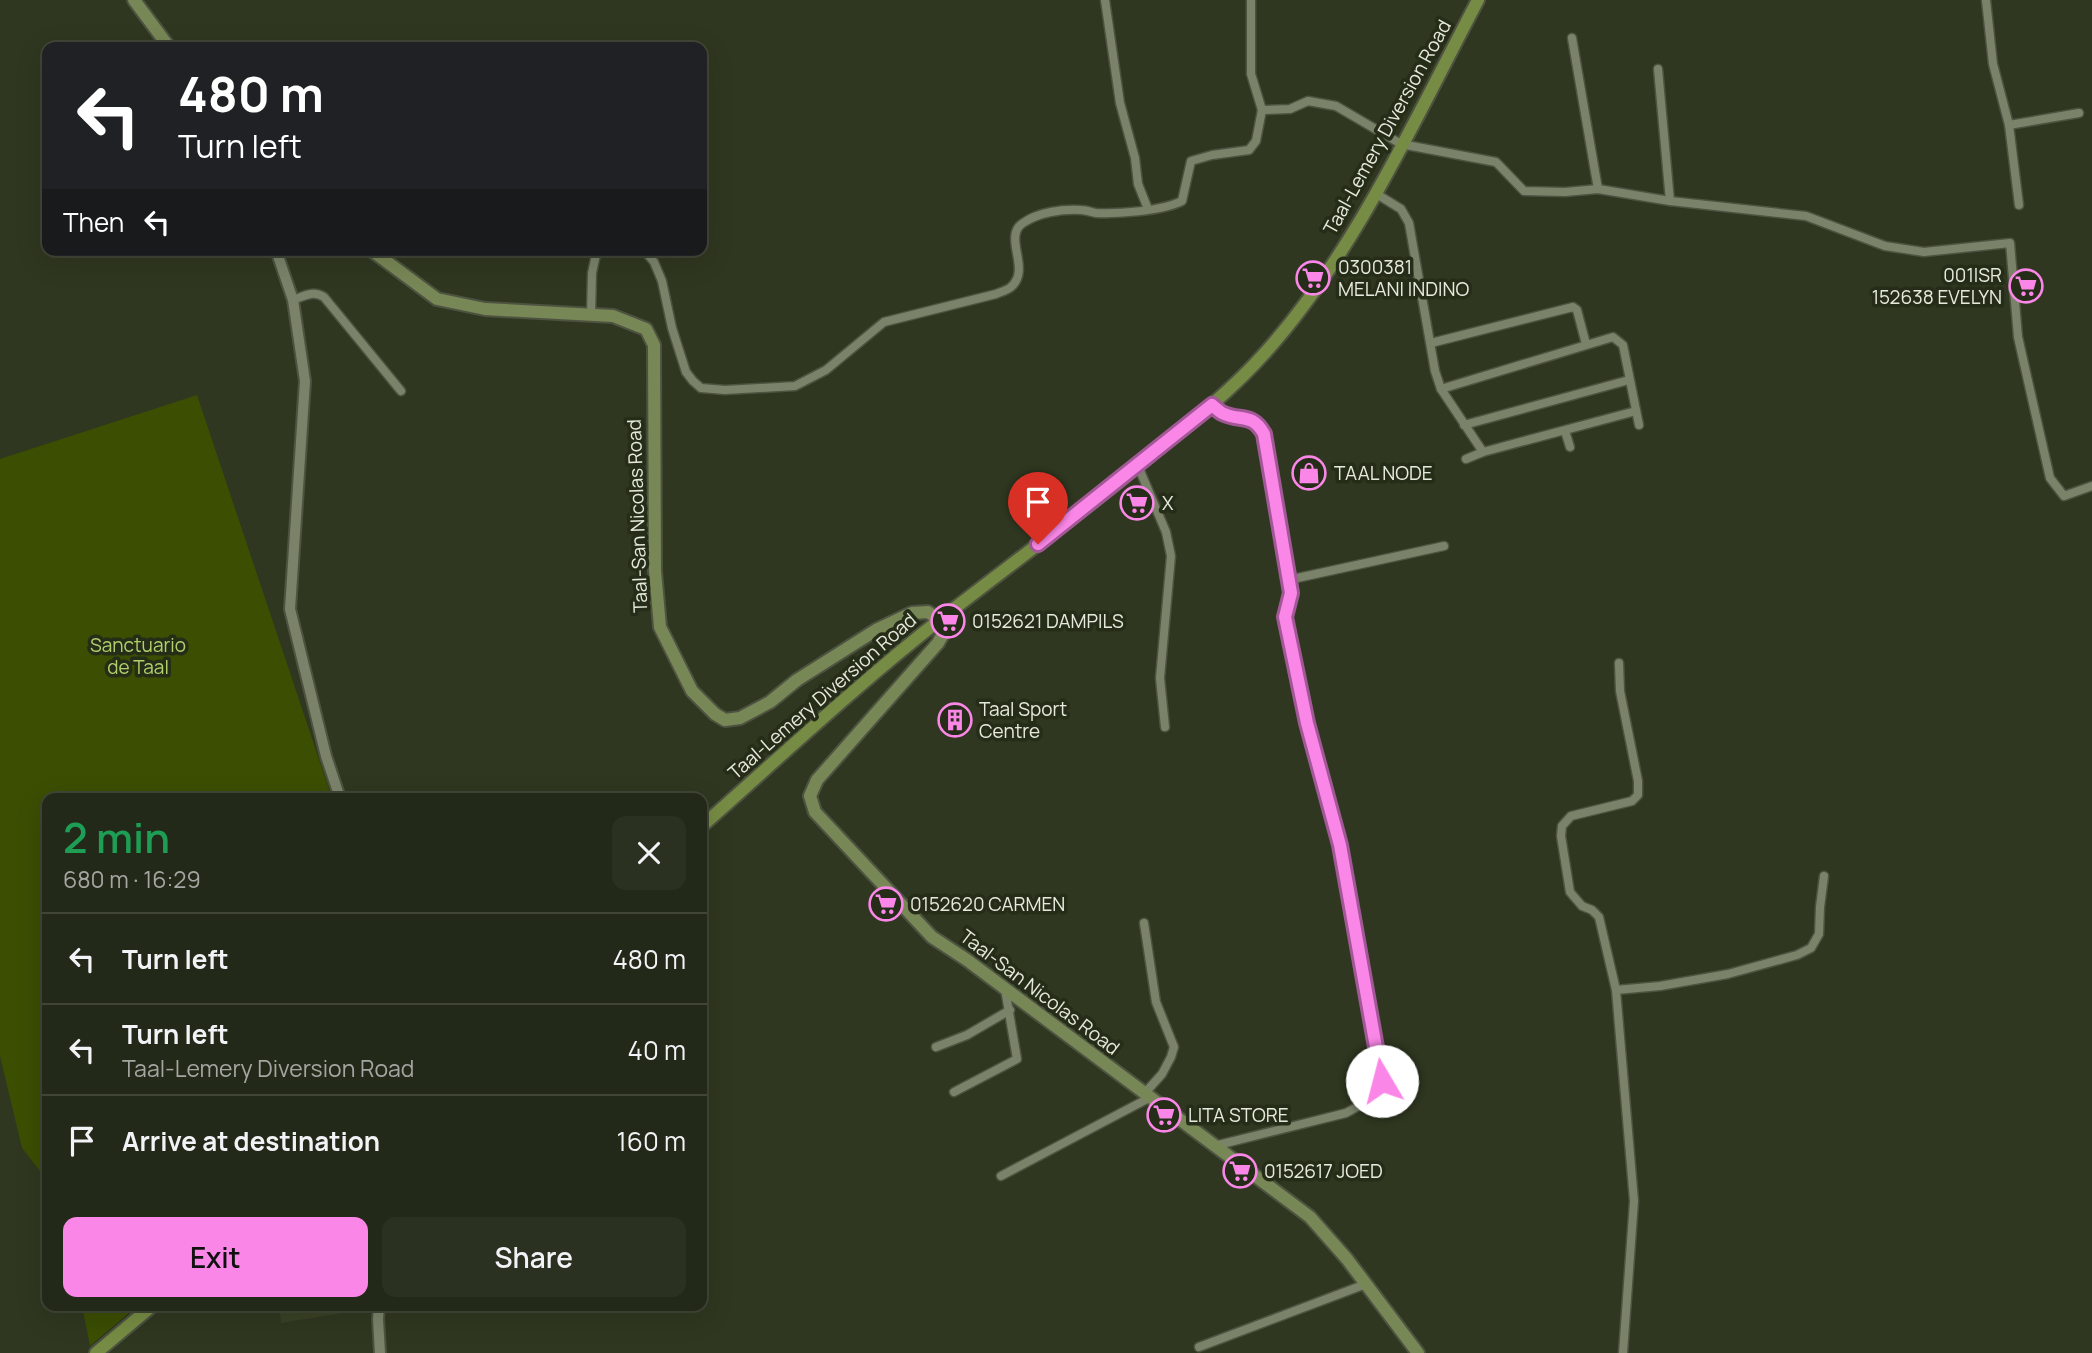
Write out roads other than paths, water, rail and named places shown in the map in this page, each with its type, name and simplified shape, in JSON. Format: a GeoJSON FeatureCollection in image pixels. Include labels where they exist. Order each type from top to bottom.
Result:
{"type":"FeatureCollection","features":[{"type":"Feature","properties":{"kind":"main road"},"geometry":{"type":"LineString","coordinates":[[134,0],[165,42]]}},
{"type":"Feature","properties":{"kind":"main road","name":"Taal-Lemery Diversion Road"},"geometry":{"type":"LineString","coordinates":[[707,822],[939,620],[1138,466],[1240,379],[1283,331],[1338,255],[1375,193],[1478,0]]}},
{"type":"Feature","properties":{"kind":"main road","name":"Taal-San Nicolas Road"},"geometry":{"type":"LineString","coordinates":[[379,256],[437,299],[485,309],[613,316],[646,329],[654,345],[655,571],[660,627],[692,691],[715,714],[725,720],[740,718],[770,702],[797,680],[876,630],[912,613],[928,612],[939,620],[943,634],[938,643],[817,780],[810,796],[811,804],[823,822],[932,937],[1310,1217],[1366,1284],[1418,1353]]}},
{"type":"Feature","properties":{"kind":"main road"},"geometry":{"type":"LineString","coordinates":[[96,1353],[146,1311]]}},
{"type":"Feature","properties":{"kind":"street"},"geometry":{"type":"LineString","coordinates":[[1105,0],[1120,103],[1135,158],[1138,184],[1148,209]]}},
{"type":"Feature","properties":{"kind":"street"},"geometry":{"type":"LineString","coordinates":[[649,256],[663,281],[686,372],[693,382],[702,388],[725,390],[783,389],[807,382],[826,370],[884,322],[996,294],[1011,287],[1021,270],[1015,237],[1017,229],[1023,223],[1047,212],[1082,209],[1094,213],[1172,206],[1182,201],[1192,161],[1212,155],[1249,150],[1256,141],[1262,110],[1251,74],[1251,0]]}},
{"type":"Feature","properties":{"kind":"street"},"geometry":{"type":"LineString","coordinates":[[1986,0],[1993,64],[2009,125],[2019,205]]}},
{"type":"Feature","properties":{"kind":"street"},"geometry":{"type":"LineString","coordinates":[[1572,38],[1598,189]]}},
{"type":"Feature","properties":{"kind":"street"},"geometry":{"type":"LineString","coordinates":[[1658,69],[1670,201]]}},
{"type":"Feature","properties":{"kind":"street"},"geometry":{"type":"LineString","coordinates":[[1262,110],[1290,109],[1308,101],[1336,106],[1401,144],[1496,162],[1524,191],[1565,192],[1598,189],[1670,201],[1806,216],[1885,246],[1924,252],[2010,243],[2018,337],[2050,478],[2064,496],[2092,486]]}},
{"type":"Feature","properties":{"kind":"street"},"geometry":{"type":"LineString","coordinates":[[2009,125],[2080,114]]}},
{"type":"Feature","properties":{"kind":"street"},"geometry":{"type":"LineString","coordinates":[[1375,193],[1401,209],[1409,223],[1435,371],[1441,389],[1483,453]]}},
{"type":"Feature","properties":{"kind":"street"},"geometry":{"type":"LineString","coordinates":[[278,256],[293,300],[305,381],[289,609],[326,756],[338,793]]}},
{"type":"Feature","properties":{"kind":"street"},"geometry":{"type":"LineString","coordinates":[[591,315],[596,256]]}},
{"type":"Feature","properties":{"kind":"street"},"geometry":{"type":"LineString","coordinates":[[293,300],[310,293],[318,293],[324,297],[401,391]]}},
{"type":"Feature","properties":{"kind":"street"},"geometry":{"type":"LineString","coordinates":[[1430,343],[1573,307],[1577,310],[1586,344]]}},
{"type":"Feature","properties":{"kind":"street"},"geometry":{"type":"LineString","coordinates":[[1441,389],[1608,337],[1617,338],[1623,345],[1639,425]]}},
{"type":"Feature","properties":{"kind":"street"},"geometry":{"type":"LineString","coordinates":[[1464,425],[1629,380]]}},
{"type":"Feature","properties":{"kind":"street"},"geometry":{"type":"LineString","coordinates":[[1212,405],[1222,413],[1254,421],[1264,434],[1291,593],[1285,617],[1307,723],[1340,845],[1382,1081],[1381,1089],[1375,1097],[1346,1113],[1214,1146]]}},
{"type":"Feature","properties":{"kind":"street"},"geometry":{"type":"LineString","coordinates":[[1466,459],[1636,411]]}},
{"type":"Feature","properties":{"kind":"street"},"geometry":{"type":"LineString","coordinates":[[1565,430],[1570,447]]}},
{"type":"Feature","properties":{"kind":"street"},"geometry":{"type":"LineString","coordinates":[[1138,466],[1166,532],[1171,556],[1160,678],[1165,727]]}},
{"type":"Feature","properties":{"kind":"street"},"geometry":{"type":"LineString","coordinates":[[1288,580],[1444,546]]}},
{"type":"Feature","properties":{"kind":"street"},"geometry":{"type":"LineString","coordinates":[[1619,663],[1620,691],[1638,781],[1638,795],[1632,801],[1571,816],[1562,826],[1561,836],[1570,892],[1582,906],[1599,917],[1616,989],[1634,1201],[1623,1353]]}},
{"type":"Feature","properties":{"kind":"street"},"geometry":{"type":"LineString","coordinates":[[1616,989],[1660,986],[1728,974],[1797,956],[1811,948],[1819,934],[1824,876]]}},
{"type":"Feature","properties":{"kind":"street"},"geometry":{"type":"LineString","coordinates":[[1001,1176],[1147,1096],[1162,1073],[1174,1047],[1156,1002],[1144,923]]}},
{"type":"Feature","properties":{"kind":"street"},"geometry":{"type":"LineString","coordinates":[[954,1092],[1017,1059],[1005,989]]}},
{"type":"Feature","properties":{"kind":"street"},"geometry":{"type":"LineString","coordinates":[[936,1047],[967,1035],[1010,1010]]}},
{"type":"Feature","properties":{"kind":"street"},"geometry":{"type":"LineString","coordinates":[[1199,1347],[1366,1284]]}},
{"type":"Feature","properties":{"kind":"street"},"geometry":{"type":"LineString","coordinates":[[379,1311],[380,1353]]}},
{"type":"Feature","properties":{"kind":"place","name":"0300381 MELANI INDINO"},"geometry":{"type":"Point","coordinates":[1313,278]}},
{"type":"Feature","properties":{"kind":"place","name":"001ISR 152638 EVELYN"},"geometry":{"type":"Point","coordinates":[2026,286]}},
{"type":"Feature","properties":{"kind":"place","name":"TAAL NODE"},"geometry":{"type":"Point","coordinates":[1309,473]}},
{"type":"Feature","properties":{"kind":"place","name":"X"},"geometry":{"type":"Point","coordinates":[1137,503]}},
{"type":"Feature","properties":{"kind":"place","name":"0152621 DAMPILS"},"geometry":{"type":"Point","coordinates":[948,621]}},
{"type":"Feature","properties":{"kind":"place","name":"Taal Sport Centre"},"geometry":{"type":"Point","coordinates":[955,720]}},
{"type":"Feature","properties":{"kind":"place","name":"0152620 CARMEN"},"geometry":{"type":"Point","coordinates":[886,904]}},
{"type":"Feature","properties":{"kind":"place","name":"LITA STORE"},"geometry":{"type":"Point","coordinates":[1164,1115]}},
{"type":"Feature","properties":{"kind":"place","name":"0152617 JOED"},"geometry":{"type":"Point","coordinates":[1240,1171]}},
{"type":"Feature","properties":{"kind":"park label","name":"Sanctuario de Taal"},"geometry":{"type":"Point","coordinates":[138,656]}}]}
